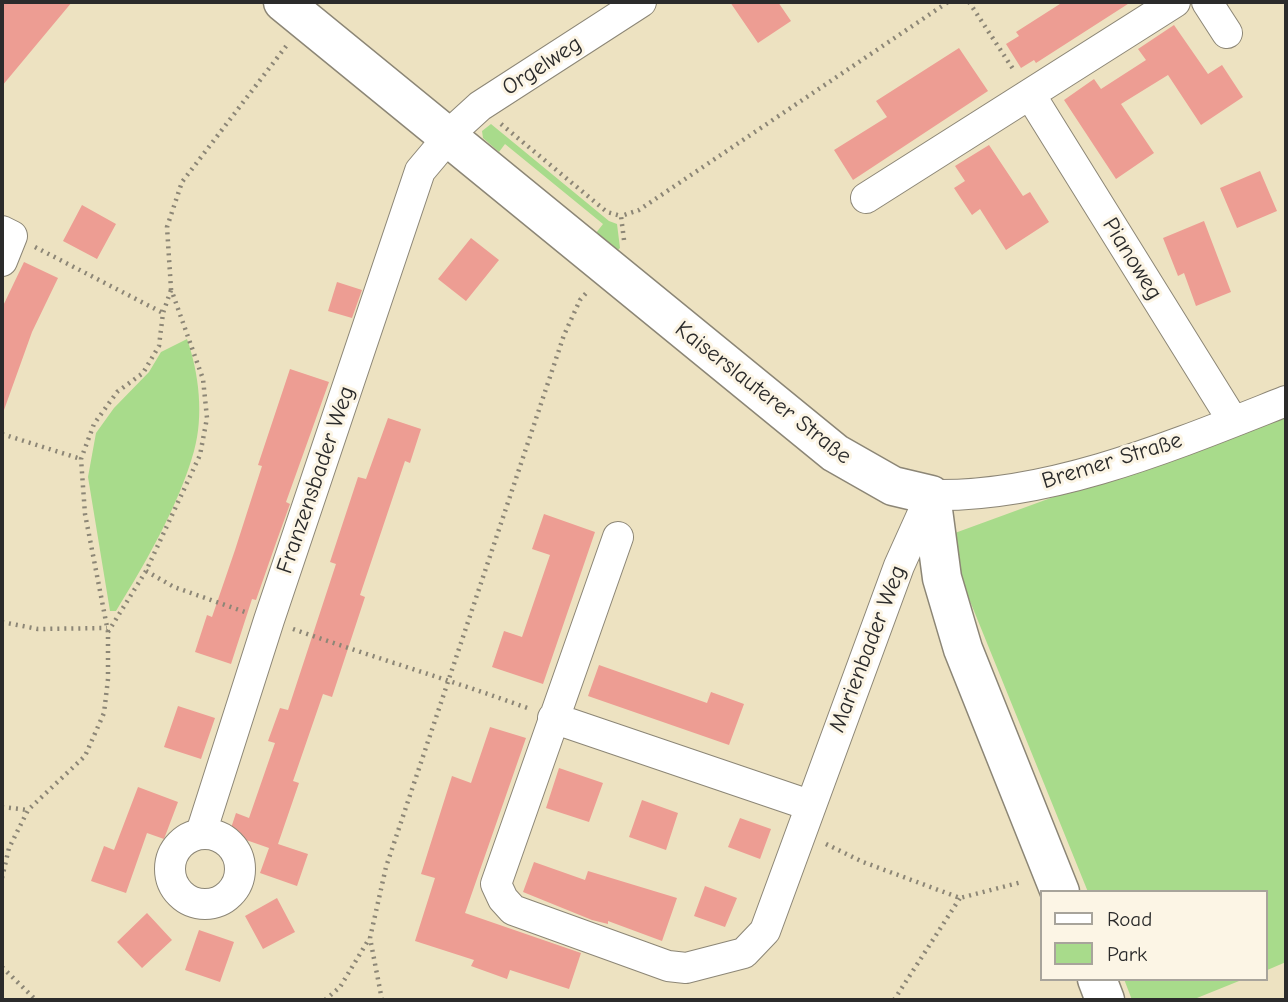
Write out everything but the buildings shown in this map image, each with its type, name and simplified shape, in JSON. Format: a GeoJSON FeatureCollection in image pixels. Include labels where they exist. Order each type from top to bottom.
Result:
{"type":"FeatureCollection","features":[{"type":"Feature","properties":{"kind":"street","name":"Orgelweg"},"geometry":{"type":"LineString","coordinates":[[448,137],[480,106],[641,2]]}},
{"type":"Feature","properties":{"kind":"street"},"geometry":{"type":"LineString","coordinates":[[866,198],[1031,96],[1175,2]]}},
{"type":"Feature","properties":{"kind":"street"},"geometry":{"type":"LineString","coordinates":[[1207,2],[1227,33]]}},
{"type":"Feature","properties":{"kind":"street","name":"Kaiserslauterer Straße"},"geometry":{"type":"LineString","coordinates":[[294,11],[835,453],[892,486],[931,495]]}},
{"type":"Feature","properties":{"kind":"street","name":"Pianoweg"},"geometry":{"type":"LineString","coordinates":[[1031,96],[1233,421]]}},
{"type":"Feature","properties":{"kind":"street","name":"Franzensbader Weg"},"geometry":{"type":"LineString","coordinates":[[201,833],[269,620],[420,171],[448,137]]}},
{"type":"Feature","properties":{"kind":"street","name":"Bremer Straße"},"geometry":{"type":"LineString","coordinates":[[931,495],[1008,491],[1063,478],[1286,401]]}},
{"type":"Feature","properties":{"kind":"street"},"geometry":{"type":"LineString","coordinates":[[931,495],[943,578],[963,649],[1057,883]]}},
{"type":"Feature","properties":{"kind":"street","name":"Marienbader Weg"},"geometry":{"type":"LineString","coordinates":[[618,537],[496,884],[503,899],[513,910],[668,966],[686,968],[744,953],[765,931],[904,553],[931,495]]}},
{"type":"Feature","properties":{"kind":"street"},"geometry":{"type":"LineString","coordinates":[[554,718],[805,819]]}},
{"type":"Feature","properties":{"kind":"street"},"geometry":{"type":"LineString","coordinates":[[1098,981],[1105,1000]]}},
{"type":"Feature","properties":{"kind":"path"},"geometry":{"type":"LineString","coordinates":[[480,106],[607,212],[621,216],[639,210],[948,2]]}},
{"type":"Feature","properties":{"kind":"path"},"geometry":{"type":"LineString","coordinates":[[969,2],[1031,96]]}},
{"type":"Feature","properties":{"kind":"path"},"geometry":{"type":"LineString","coordinates":[[108,630],[146,570],[200,455],[206,418],[203,379],[171,289],[167,227],[182,182],[294,11]]}},
{"type":"Feature","properties":{"kind":"path"},"geometry":{"type":"LineString","coordinates":[[326,1000],[340,987],[370,938],[386,867],[564,335],[580,300],[625,251],[621,216]]}},
{"type":"Feature","properties":{"kind":"path"},"geometry":{"type":"LineString","coordinates":[[5,242],[163,313]]}},
{"type":"Feature","properties":{"kind":"path"},"geometry":{"type":"LineString","coordinates":[[2,878],[9,848],[28,810],[85,756],[104,713],[108,679],[108,630],[85,514],[81,459],[94,424],[117,392],[143,373],[159,346],[163,313],[171,289]]}},
{"type":"Feature","properties":{"kind":"path"},"geometry":{"type":"LineString","coordinates":[[2,434],[81,459]]}},
{"type":"Feature","properties":{"kind":"path"},"geometry":{"type":"LineString","coordinates":[[2,622],[38,629],[108,630]]}},
{"type":"Feature","properties":{"kind":"path"},"geometry":{"type":"LineString","coordinates":[[383,661],[448,679],[554,718]]}},
{"type":"Feature","properties":{"kind":"path"},"geometry":{"type":"LineString","coordinates":[[2,807],[28,810]]}},
{"type":"Feature","properties":{"kind":"path"},"geometry":{"type":"LineString","coordinates":[[805,819],[863,862],[960,898],[1057,883]]}},
{"type":"Feature","properties":{"kind":"path"},"geometry":{"type":"LineString","coordinates":[[894,1000],[960,898]]}},
{"type":"Feature","properties":{"kind":"path"},"geometry":{"type":"LineString","coordinates":[[370,938],[382,1000]]}},
{"type":"Feature","properties":{"kind":"path"},"geometry":{"type":"LineString","coordinates":[[2,967],[36,1000]]}},
{"type":"Feature","properties":{"kind":"green space"},"geometry":{"type":"Polygon","coordinates":[[[491,124],[609,221],[617,224],[620,248],[617,251],[596,233],[603,224],[505,144],[499,152],[483,138],[482,131],[491,124]]]}},
{"type":"Feature","properties":{"kind":"green space"},"geometry":{"type":"Polygon","coordinates":[[[187,339],[195,366],[199,395],[199,424],[194,451],[180,492],[160,534],[116,611],[110,611],[88,477],[96,433],[114,408],[149,372],[161,352],[187,339]]]}},
{"type":"Feature","properties":{"kind":"green space"},"geometry":{"type":"Polygon","coordinates":[[[1286,412],[1286,962],[1267,970],[1267,890],[1087,890],[944,537],[1286,412]]]}},
{"type":"Feature","properties":{"kind":"green space"},"geometry":{"type":"Polygon","coordinates":[[[1125,981],[1239,981],[1192,1000],[1132,1000],[1125,981]]]}}]}
